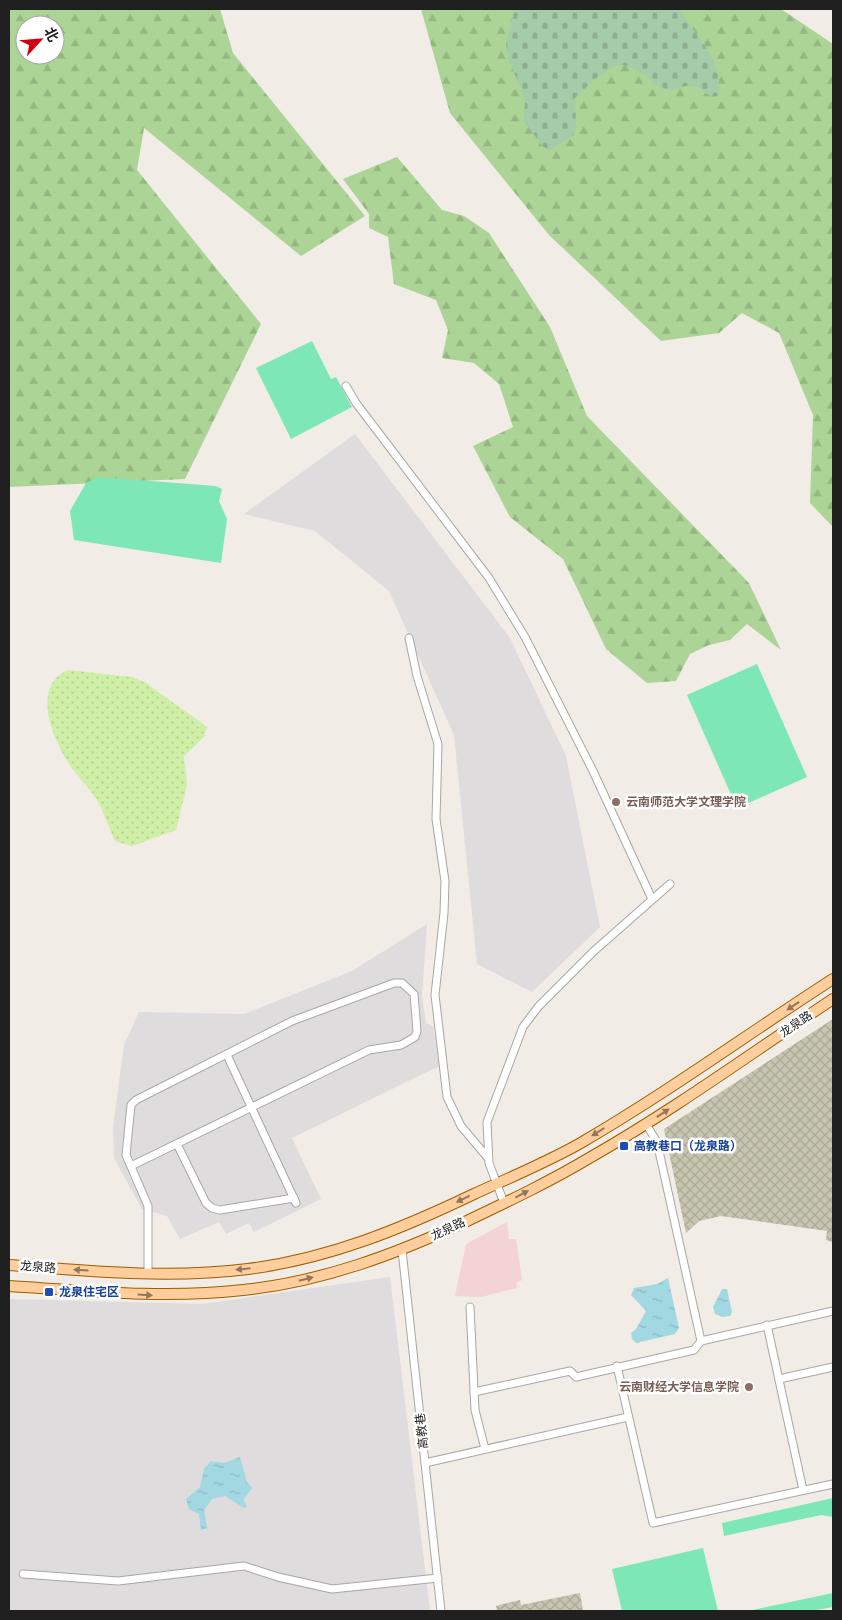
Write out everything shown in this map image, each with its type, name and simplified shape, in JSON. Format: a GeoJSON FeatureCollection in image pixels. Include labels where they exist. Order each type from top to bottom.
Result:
{"type":"FeatureCollection","features":[{"type":"Feature","properties":{"kind":"main road","name":"龙泉路"},"geometry":{"type":"LineString","coordinates":[[9,1264],[148,1274],[208,1273],[249,1269],[343,1249],[423,1219],[497,1183],[524,1173],[579,1144],[833,979]]}},
{"type":"Feature","properties":{"kind":"main road","name":"龙泉路"},"geometry":{"type":"LineString","coordinates":[[9,1286],[148,1295],[245,1290],[293,1282],[347,1269],[402,1250],[504,1203],[590,1158],[646,1124],[833,999]]}},
{"type":"Feature","properties":{"kind":"street"},"geometry":{"type":"LineString","coordinates":[[346,386],[362,410],[489,578],[525,637],[593,772],[652,899]]}},
{"type":"Feature","properties":{"kind":"street"},"geometry":{"type":"LineString","coordinates":[[409,638],[415,658],[417,676],[438,744],[436,819],[444,881],[444,912],[434,995],[448,1097],[461,1126],[488,1158]]}},
{"type":"Feature","properties":{"kind":"street"},"geometry":{"type":"LineString","coordinates":[[504,1203],[488,1158],[487,1122],[523,1027],[538,1007],[552,993],[670,884]]}},
{"type":"Feature","properties":{"kind":"street"},"geometry":{"type":"LineString","coordinates":[[131,1166],[369,1050],[408,1043],[415,1038],[417,1031],[414,994],[402,983],[394,983],[292,1021],[141,1097],[131,1105],[125,1147],[131,1166],[149,1215],[148,1274]]}},
{"type":"Feature","properties":{"kind":"street"},"geometry":{"type":"LineString","coordinates":[[177,1144],[204,1199],[212,1208],[220,1210],[295,1201],[227,1055]]}},
{"type":"Feature","properties":{"kind":"street"},"geometry":{"type":"LineString","coordinates":[[646,1124],[657,1142],[700,1341]]}},
{"type":"Feature","properties":{"kind":"street","name":"高教巷"},"geometry":{"type":"LineString","coordinates":[[402,1250],[441,1611]]}},
{"type":"Feature","properties":{"kind":"street"},"geometry":{"type":"LineString","coordinates":[[470,1307],[475,1410],[485,1450]]}},
{"type":"Feature","properties":{"kind":"street"},"geometry":{"type":"LineString","coordinates":[[474,1392],[570,1371],[576,1377],[617,1366],[694,1350],[700,1341],[833,1311]]}},
{"type":"Feature","properties":{"kind":"street"},"geometry":{"type":"LineString","coordinates":[[767,1325],[803,1490]]}},
{"type":"Feature","properties":{"kind":"street"},"geometry":{"type":"LineString","coordinates":[[617,1366],[654,1522],[833,1484]]}},
{"type":"Feature","properties":{"kind":"street"},"geometry":{"type":"LineString","coordinates":[[779,1379],[833,1368]]}},
{"type":"Feature","properties":{"kind":"street"},"geometry":{"type":"LineString","coordinates":[[425,1463],[628,1417]]}},
{"type":"Feature","properties":{"kind":"street"},"geometry":{"type":"LineString","coordinates":[[23,1574],[118,1581],[244,1566],[287,1579],[332,1589],[438,1578]]}},
{"type":"Feature","properties":{"kind":"shaded area"},"geometry":{"type":"Polygon","coordinates":[[[355,434],[510,638],[566,756],[600,927],[532,992],[477,964],[454,735],[389,591],[315,531],[244,514],[355,434]]]}},
{"type":"Feature","properties":{"kind":"shaded area"},"geometry":{"type":"Polygon","coordinates":[[[427,924],[422,996],[426,1023],[433,1026],[439,1066],[292,1138],[321,1199],[254,1232],[249,1223],[226,1234],[219,1222],[180,1239],[167,1216],[142,1209],[114,1158],[113,1127],[124,1045],[139,1012],[244,1014],[352,971],[427,924]]]}},
{"type":"Feature","properties":{"kind":"shaded area"},"geometry":{"type":"Polygon","coordinates":[[[833,1019],[833,1242],[826,1240],[827,1231],[721,1216],[699,1221],[686,1233],[664,1129],[833,1019]]]}},
{"type":"Feature","properties":{"kind":"shaded area"},"geometry":{"type":"Polygon","coordinates":[[[507,1222],[509,1239],[516,1239],[522,1280],[516,1283],[517,1288],[481,1297],[455,1296],[466,1244],[507,1222]]]}},
{"type":"Feature","properties":{"kind":"shaded area"},"geometry":{"type":"Polygon","coordinates":[[[390,1277],[430,1611],[9,1611],[9,1299],[202,1304],[390,1277]]]}},
{"type":"Feature","properties":{"kind":"shaded area"},"geometry":{"type":"Polygon","coordinates":[[[580,1593],[583,1611],[497,1611],[496,1606],[520,1600],[521,1605],[580,1593]]]}},
{"type":"Feature","properties":{"kind":"green space"},"geometry":{"type":"Polygon","coordinates":[[[9,9],[220,9],[233,53],[365,216],[301,256],[144,128],[137,170],[261,324],[185,479],[9,487],[9,9]]]}},
{"type":"Feature","properties":{"kind":"green space"},"geometry":{"type":"Polygon","coordinates":[[[421,9],[781,9],[833,44],[833,527],[810,503],[813,415],[779,333],[742,313],[719,333],[661,341],[549,235],[450,113],[421,9]]]}},
{"type":"Feature","properties":{"kind":"green space"},"geometry":{"type":"Polygon","coordinates":[[[515,9],[679,9],[711,55],[719,76],[719,96],[711,97],[698,87],[686,86],[670,90],[654,85],[647,76],[633,69],[618,65],[601,74],[575,98],[576,127],[573,136],[550,150],[542,146],[524,120],[525,102],[508,59],[506,43],[515,9]]]}},
{"type":"Feature","properties":{"kind":"green space"},"geometry":{"type":"Polygon","coordinates":[[[397,157],[442,210],[464,216],[489,233],[550,327],[587,416],[749,583],[781,650],[747,624],[730,640],[709,645],[690,654],[676,681],[647,683],[606,649],[563,559],[510,517],[473,446],[513,427],[499,384],[474,363],[442,358],[448,330],[436,300],[394,284],[388,237],[369,228],[369,214],[343,179],[397,157]]]}},
{"type":"Feature","properties":{"kind":"green space"},"geometry":{"type":"Polygon","coordinates":[[[312,341],[331,379],[336,377],[352,407],[291,439],[256,368],[312,341]]]}},
{"type":"Feature","properties":{"kind":"green space"},"geometry":{"type":"Polygon","coordinates":[[[98,477],[216,486],[222,489],[219,501],[227,519],[221,563],[74,540],[70,511],[86,483],[98,477]]]}},
{"type":"Feature","properties":{"kind":"green space"},"geometry":{"type":"Polygon","coordinates":[[[757,664],[807,777],[737,808],[687,695],[757,664]]]}},
{"type":"Feature","properties":{"kind":"green space"},"geometry":{"type":"Polygon","coordinates":[[[68,670],[133,677],[146,683],[207,727],[204,737],[184,756],[187,785],[176,830],[132,846],[115,841],[98,802],[68,762],[51,726],[48,713],[50,688],[57,678],[68,670]]]}},
{"type":"Feature","properties":{"kind":"green space"},"geometry":{"type":"Polygon","coordinates":[[[833,1498],[833,1517],[821,1515],[724,1536],[722,1523],[833,1498]]]}},
{"type":"Feature","properties":{"kind":"green space"},"geometry":{"type":"Polygon","coordinates":[[[703,1548],[718,1611],[622,1611],[612,1569],[703,1548]]]}},
{"type":"Feature","properties":{"kind":"green space"},"geometry":{"type":"Polygon","coordinates":[[[833,1593],[833,1607],[810,1611],[748,1611],[833,1593]]]}},
{"type":"Feature","properties":{"kind":"water"},"geometry":{"type":"Polygon","coordinates":[[[668,1278],[679,1328],[675,1334],[636,1343],[632,1339],[631,1333],[636,1329],[646,1311],[631,1295],[634,1288],[657,1284],[668,1278]]]}},
{"type":"Feature","properties":{"kind":"water"},"geometry":{"type":"Polygon","coordinates":[[[722,1289],[727,1289],[732,1312],[730,1316],[723,1317],[715,1314],[713,1307],[722,1289]]]}},
{"type":"Feature","properties":{"kind":"water"},"geometry":{"type":"Polygon","coordinates":[[[240,1457],[247,1482],[252,1488],[243,1500],[247,1506],[244,1508],[225,1496],[212,1499],[204,1510],[207,1528],[201,1530],[199,1514],[189,1509],[186,1499],[200,1487],[204,1469],[211,1461],[224,1463],[240,1457]]]}},
{"type":"Feature","properties":{"kind":"place","name":"云南师范大学文理学院"},"geometry":{"type":"Point","coordinates":[616,802]}},
{"type":"Feature","properties":{"kind":"place","name":"高教巷口（龙泉路）"},"geometry":{"type":"Point","coordinates":[624,1146]}},
{"type":"Feature","properties":{"kind":"place","name":"龙泉住宅区"},"geometry":{"type":"Point","coordinates":[49,1292]}},
{"type":"Feature","properties":{"kind":"place","name":"云南财经大学信息学院"},"geometry":{"type":"Point","coordinates":[749,1387]}}]}
